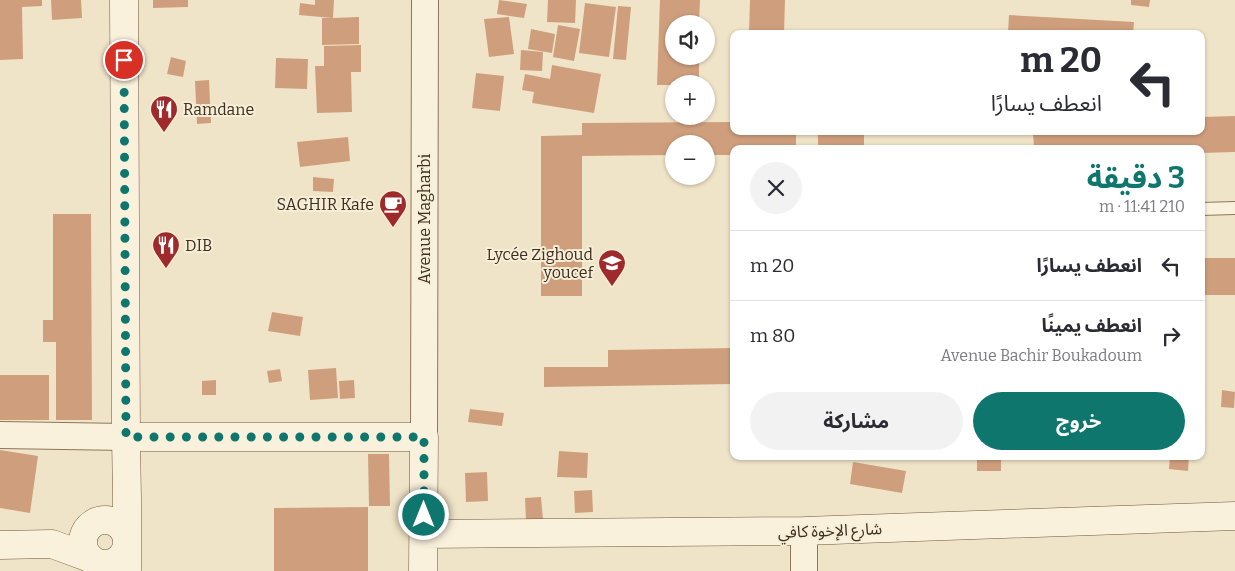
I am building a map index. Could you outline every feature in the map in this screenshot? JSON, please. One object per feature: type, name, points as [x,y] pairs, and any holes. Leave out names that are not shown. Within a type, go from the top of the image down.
[{"type":"main road","points":[[109,566],[127,542],[124,0]]},
{"type":"main road","points":[[126,437],[424,437],[423,571]]},
{"type":"main road","points":[[109,566],[83,546],[84,539],[86,532],[128,499]]},
{"type":"main road","name":"شارع الإخوة كافي","points":[[424,534],[804,531],[1235,516]]},
{"type":"main road","points":[[52,544],[97,524],[112,521],[123,529],[127,542]]},
{"type":"main road","points":[[0,545],[52,544],[109,566]]},
{"type":"street","name":"Avenue Magharbi","points":[[424,437],[425,0]]},
{"type":"street","points":[[0,435],[126,437]]},
{"type":"street","points":[[804,531],[804,571]]},
{"type":"lane","points":[[1205,209],[1235,208]]},
{"type":"building","points":[[0,0],[42,0],[42,6],[22,7],[23,59],[0,60]]},
{"type":"building","points":[[51,0],[81,0],[82,18],[52,20]]},
{"type":"building","points":[[153,0],[188,0],[188,7],[153,8]]},
{"type":"building","points":[[315,0],[334,0],[333,18],[359,17],[359,44],[322,45],[322,18],[332,18],[299,15],[300,3],[315,5]]},
{"type":"building","points":[[499,0],[527,4],[524,18],[497,14]]},
{"type":"building","points":[[548,0],[576,0],[575,23],[547,22]]},
{"type":"building","points":[[660,0],[700,0],[699,15],[665,15],[665,65],[699,65],[699,75],[665,75],[665,85],[657,85]]},
{"type":"building","points":[[750,0],[785,0],[784,30],[749,30]]},
{"type":"building","points":[[1131,0],[1150,0],[1149,7],[1131,5]]},
{"type":"building","points":[[585,3],[616,7],[609,57],[579,53]]},
{"type":"building","points":[[618,6],[631,7],[626,60],[613,59]]},
{"type":"building","points":[[1009,15],[1134,22],[1133,30],[1008,30]]},
{"type":"building","points":[[509,17],[514,54],[489,57],[484,19]]},
{"type":"building","points":[[558,25],[580,29],[574,61],[553,57]]},
{"type":"building","points":[[531,29],[555,34],[552,53],[528,49]]},
{"type":"building","points":[[361,45],[361,72],[351,72],[352,112],[317,113],[315,66],[324,66],[324,46]]},
{"type":"building","points":[[521,50],[543,52],[542,71],[520,70]]},
{"type":"building","points":[[171,57],[186,61],[183,77],[167,74]]},
{"type":"building","points":[[276,58],[308,59],[307,89],[275,88]]},
{"type":"building","points":[[552,65],[601,74],[594,113],[532,103],[534,92],[522,90],[525,74],[550,79]]},
{"type":"building","points":[[476,73],[504,76],[500,111],[472,108]]},
{"type":"building","points":[[209,80],[211,123],[197,124],[195,81]]},
{"type":"building","points":[[1235,116],[1235,152],[1205,153],[1205,145],[1034,145],[1033,135],[1205,135],[1205,117]]},
{"type":"building","points":[[665,122],[665,125],[715,125],[715,122],[730,122],[730,135],[796,135],[796,145],[730,145],[730,155],[715,155],[715,135],[665,135],[665,155],[582,156],[582,296],[541,296],[541,136],[582,135],[582,123]]},
{"type":"building","points":[[818,135],[864,135],[864,145],[818,145]]},
{"type":"building","points":[[348,137],[350,161],[300,167],[297,142]]},
{"type":"building","points":[[313,177],[334,179],[333,192],[313,191]]},
{"type":"building","points":[[53,214],[91,214],[92,420],[56,420],[56,342],[43,342],[43,320],[53,320]]},
{"type":"building","points":[[1205,258],[1235,258],[1235,295],[1205,295]]},
{"type":"building","points":[[272,312],[303,317],[300,336],[268,331]]},
{"type":"building","points":[[730,348],[730,384],[544,387],[544,367],[608,367],[608,350]]},
{"type":"building","points":[[336,368],[338,398],[310,400],[308,370]]},
{"type":"building","points":[[280,369],[282,381],[269,383],[267,371]]},
{"type":"building","points":[[0,375],[49,375],[49,420],[0,420]]},
{"type":"building","points":[[216,380],[216,395],[202,395],[202,381]]},
{"type":"building","points":[[354,380],[355,398],[340,399],[339,381]]},
{"type":"building","points":[[1222,390],[1235,392],[1234,408],[1221,407]]},
{"type":"building","points":[[470,409],[504,413],[502,426],[468,422]]},
{"type":"building","points":[[0,450],[38,456],[30,513],[0,508]]},
{"type":"building","points":[[559,451],[588,453],[587,478],[557,477]]},
{"type":"building","points":[[368,454],[389,454],[390,506],[369,506]]},
{"type":"building","points":[[977,460],[1001,460],[1001,471],[977,471]]},
{"type":"building","points":[[1170,460],[1189,460],[1188,471],[1169,469]]},
{"type":"building","points":[[853,462],[906,471],[902,493],[850,484]]},
{"type":"building","points":[[487,472],[488,501],[466,502],[465,473]]},
{"type":"building","points":[[592,490],[593,512],[575,513],[574,491]]},
{"type":"building","points":[[541,497],[543,520],[526,521],[525,498]]},
{"type":"building","points":[[368,507],[368,571],[274,571],[274,508]]},
{"type":"place","name":"Ramdane","points":[[164,133]]},
{"type":"place","name":"SAGHIR Kafe","points":[[393,228]]},
{"type":"place","name":"DIB","points":[[166,269]]},
{"type":"place","name":"Lycée Zighoud youcef","points":[[612,287]]},
{"type":"route","points":[[124,60],[126,437],[424,437],[424,515]]}]
